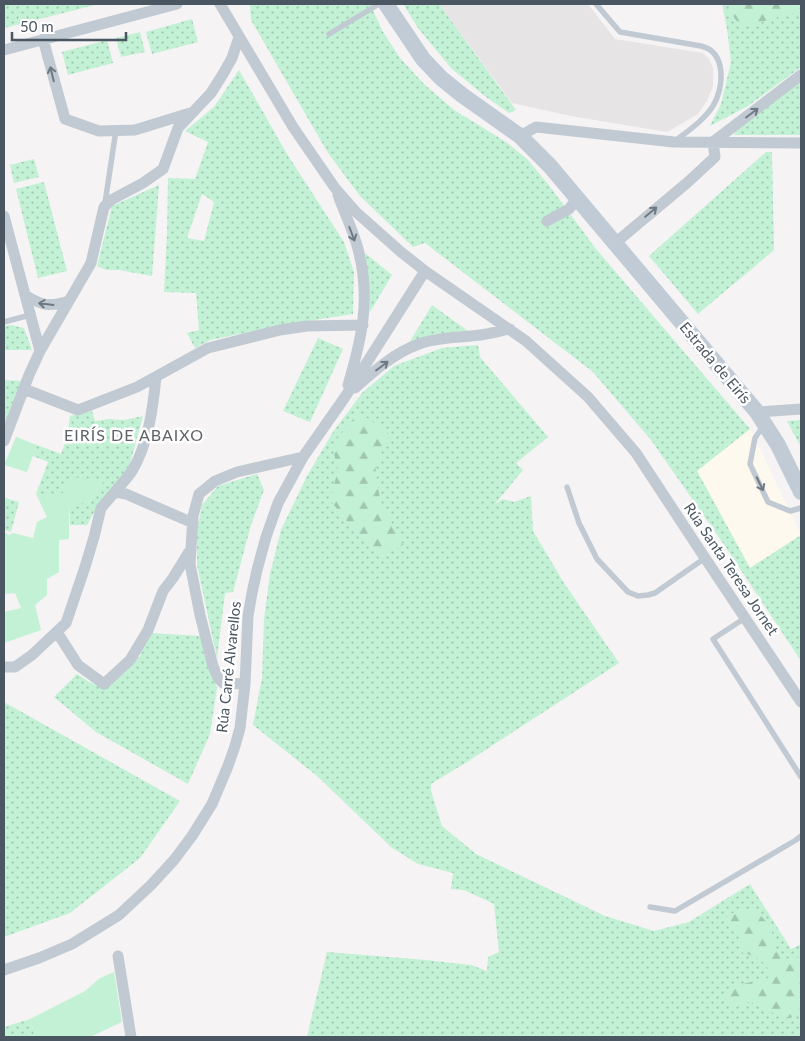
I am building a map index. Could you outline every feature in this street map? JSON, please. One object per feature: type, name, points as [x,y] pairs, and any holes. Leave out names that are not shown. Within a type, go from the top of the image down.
[{"type":"street","points":[[4,50],[177,4]]},
{"type":"street","points":[[220,4],[293,127],[335,188]]},
{"type":"street","name":"Estrada de Eirís","points":[[386,4],[423,59],[441,78],[520,136],[550,166],[761,418],[778,445],[801,492]]},
{"type":"street","points":[[4,441],[40,351],[91,263],[104,207],[111,200],[143,184],[163,169],[178,128],[211,93],[232,58],[239,37]]},
{"type":"street","points":[[43,39],[65,119],[99,131],[135,130],[192,112]]},
{"type":"street","points":[[713,142],[801,75]]},
{"type":"street","points":[[520,136],[536,127],[674,142],[801,143]]},
{"type":"street","points":[[614,244],[715,157],[713,142]]},
{"type":"street","name":"Rúa Santa Teresa Jornet","points":[[335,188],[356,212],[379,233],[425,271],[526,341],[588,397],[636,453],[801,702]]},
{"type":"street","name":"Rúa Carré Alvarellos","points":[[335,188],[357,247],[364,284],[363,325],[345,397]]},
{"type":"street","points":[[547,221],[569,209],[577,199]]},
{"type":"street","points":[[4,216],[40,351]]},
{"type":"street","name":"Rúa Carré Alvarellos","points":[[4,970],[72,944],[119,915],[174,860],[212,804],[228,766],[237,737],[245,684],[248,616],[266,536],[278,503],[303,458],[345,397],[425,271]]},
{"type":"street","points":[[25,296],[44,305],[56,305],[69,301]]},
{"type":"street","points":[[24,388],[78,410],[137,388],[208,348],[218,345],[280,330],[307,326],[363,325]]},
{"type":"street","points":[[345,397],[381,366],[418,344],[443,338],[482,335],[510,330]]},
{"type":"street","points":[[4,667],[15,667],[32,655],[66,623],[85,567],[101,508],[132,471],[141,453],[150,423],[156,377]]},
{"type":"street","points":[[761,418],[801,409]]},
{"type":"street","points":[[245,684],[223,683],[218,678],[213,666],[190,564],[193,516],[199,494],[215,481],[237,472],[303,458]]},
{"type":"street","points":[[115,492],[126,494],[193,523]]},
{"type":"street","points":[[57,632],[78,665],[104,684],[130,660],[148,630],[163,591],[174,578],[191,550]]},
{"type":"street","points":[[118,956],[131,1037]]},
{"type":"lane","points":[[329,34],[379,4]]},
{"type":"lane","points":[[596,4],[620,32],[701,46],[711,49],[716,54],[721,76],[713,105],[706,115],[674,142]]},
{"type":"lane","points":[[104,207],[116,130]]},
{"type":"lane","points":[[4,322],[30,314]]},
{"type":"lane","points":[[761,418],[750,464],[768,502],[790,511],[801,508]]},
{"type":"lane","points":[[567,487],[579,523],[596,559],[628,592],[638,596],[655,592],[705,558]]},
{"type":"lane","points":[[746,618],[713,639],[801,777]]},
{"type":"lane","points":[[650,907],[675,911],[801,836]]},
{"type":"shaded area","points":[[439,4],[588,4],[615,39],[703,53],[709,59],[713,68],[713,86],[707,101],[698,114],[667,132],[571,116],[512,103]]},
{"type":"shaded area","points":[[750,429],[801,535],[750,568],[697,471]]},
{"type":"green space","points":[[4,4],[99,4],[4,28]]},
{"type":"green space","points":[[250,4],[370,4],[383,32],[400,58],[425,85],[454,110],[506,142],[527,159],[548,184],[596,249],[750,429],[697,471],[750,568],[801,535],[801,661],[725,546],[651,440],[593,372],[425,243],[413,247],[360,196],[328,153],[251,20]]},
{"type":"green space","points":[[403,4],[439,4],[516,110],[509,113],[451,68],[418,28]]},
{"type":"green space","points":[[722,4],[801,4],[801,67],[748,106],[710,126],[721,104],[731,62]]},
{"type":"green space","points":[[730,4],[801,4],[801,11],[741,27],[731,13]]},
{"type":"green space","points":[[192,19],[198,42],[152,54],[146,32]]},
{"type":"green space","points":[[140,32],[145,52],[121,57],[116,38]]},
{"type":"green space","points":[[107,40],[113,63],[68,75],[62,52]]},
{"type":"green space","points":[[239,70],[287,154],[344,242],[354,272],[353,314],[289,324],[210,340],[195,348],[187,333],[199,330],[196,293],[164,292],[168,178],[195,179],[208,142],[185,131],[214,107]],"holes":[[[202,194],[214,202],[204,241],[187,238]]]},
{"type":"green space","points":[[801,81],[801,135],[734,135],[735,131]]},
{"type":"green space","points":[[766,152],[772,152],[774,250],[698,314],[649,256]]},
{"type":"green space","points":[[34,159],[39,177],[14,183],[10,165]]},
{"type":"green space","points":[[44,182],[67,271],[38,278],[16,189]]},
{"type":"green space","points":[[159,185],[152,276],[119,270],[106,270],[97,266],[112,206]]},
{"type":"green space","points":[[365,253],[392,275],[370,312]]},
{"type":"green space","points":[[432,305],[468,331],[435,334],[409,343]]},
{"type":"green space","points":[[12,325],[24,328],[32,350],[4,350],[4,326]]},
{"type":"green space","points":[[318,338],[343,349],[310,422],[283,411]]},
{"type":"green space","points":[[478,345],[480,357],[548,437],[516,463],[523,470],[495,504],[503,499],[514,502],[531,496],[533,531],[564,583],[619,663],[431,784],[431,791],[442,826],[476,854],[605,916],[654,931],[689,922],[750,884],[791,949],[801,944],[801,1037],[307,1037],[327,952],[471,965],[487,971],[488,957],[499,952],[494,904],[464,890],[451,889],[453,873],[418,864],[391,847],[317,776],[253,725],[262,678],[264,619],[270,574],[281,530],[307,476],[333,432],[362,393],[394,366],[442,348]]},
{"type":"green space","points":[[4,380],[22,381],[4,429]]},
{"type":"green space","points":[[92,411],[95,421],[109,419],[124,420],[143,416],[129,467],[98,505],[87,525],[70,525],[69,503],[88,503],[104,480],[62,494],[36,494],[48,462],[33,456],[37,445],[61,454],[67,438],[70,416]]},
{"type":"green space","points":[[359,412],[390,435],[375,465],[380,499],[403,545],[383,557],[361,539],[330,500],[338,470],[332,445]]},
{"type":"green space","points":[[801,420],[801,447],[787,421]]},
{"type":"green space","points":[[16,437],[37,445],[27,472],[4,465]]},
{"type":"green space","points":[[257,474],[264,490],[251,525],[233,592],[225,593],[217,658],[197,565],[197,530],[202,505],[218,486]]},
{"type":"green space","points":[[70,477],[104,480],[88,503],[69,504],[69,539],[59,540],[59,572],[47,579],[47,595],[35,605],[41,630],[4,643],[4,612],[21,608],[15,593],[4,594],[4,532],[9,535],[13,533],[33,538],[37,522],[47,517],[36,494],[62,494]]},
{"type":"green space","points":[[5,498],[19,502],[11,532],[4,530]]},
{"type":"green space","points":[[149,633],[201,636],[217,688],[210,734],[188,784],[96,732],[54,697],[77,674],[105,689],[140,656]]},
{"type":"green space","points":[[4,702],[180,801],[140,858],[70,913],[4,937]]},
{"type":"green space","points":[[753,909],[772,930],[775,948],[789,960],[801,956],[801,1014],[790,1018],[777,1016],[766,1008],[750,1002],[736,1007],[726,1005],[724,993],[741,984],[767,979],[771,974],[758,959],[740,952],[741,932],[725,922],[725,918],[733,913]]},
{"type":"green space","points":[[114,972],[122,1022],[90,1037],[35,1037],[30,1019],[85,991],[100,978]]},
{"type":"green space","points":[[30,1019],[35,1037],[4,1037],[4,1027]]},
{"type":"district","name":"EIRÍS DE ABAIXO","points":[[134,435]]}]
